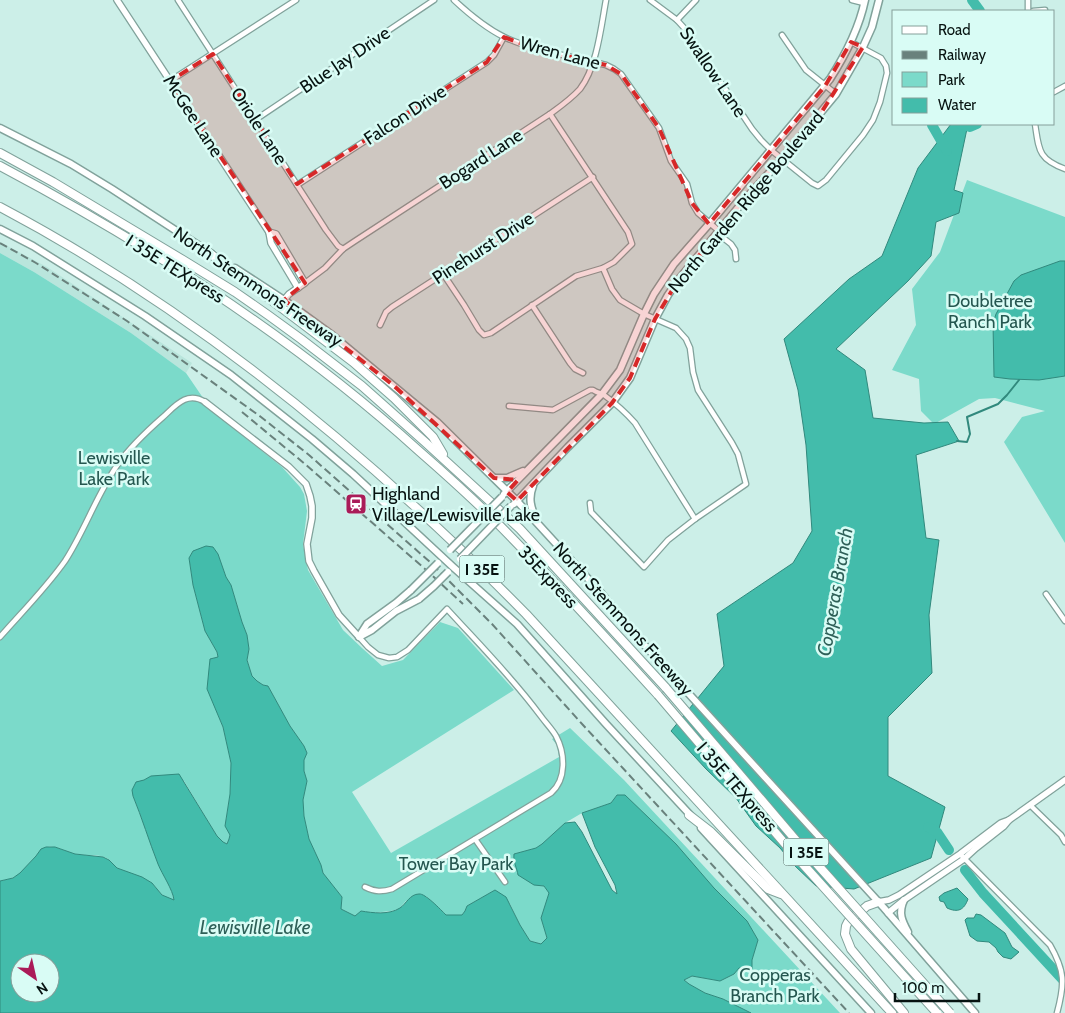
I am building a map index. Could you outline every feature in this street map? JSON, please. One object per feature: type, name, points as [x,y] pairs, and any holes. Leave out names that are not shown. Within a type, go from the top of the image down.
[{"type":"highway","name":"North Stemmons Freeway","points":[[0,153],[53,182],[183,260],[268,314],[362,386],[448,462],[520,529],[666,688],[800,845],[950,1013]]},
{"type":"highway","name":"I 35E TEXpress","points":[[0,166],[49,192],[188,276],[259,323],[342,386]]},
{"type":"highway","name":"I 35E","points":[[0,207],[87,256],[191,325],[257,374],[378,473],[483,570],[526,614],[892,1013]]},
{"type":"highway","points":[[208,252],[360,368],[394,398],[433,437],[448,462]]},
{"type":"highway","name":"35Express","points":[[342,386],[419,450],[509,535],[658,695]]},
{"type":"highway","name":"I 35E TEXpress","points":[[658,695],[792,852],[937,1013]]},
{"type":"highway","points":[[690,815],[711,832],[768,889],[782,894]]},
{"type":"highway","points":[[878,902],[867,906],[848,922],[845,934],[851,949],[904,1013]]},
{"type":"main road","name":"North Garden Ridge Boulevard","points":[[358,637],[372,630],[396,611],[419,598],[434,586],[612,403],[630,378],[655,319],[679,280],[747,197],[836,94],[863,48],[872,27],[879,0]]},
{"type":"main road","name":"North Garden Ridge Boulevard","points":[[358,637],[367,624],[411,590],[602,394],[620,370],[654,294],[674,264],[825,86],[838,67],[851,42],[865,1]]},
{"type":"main road","name":"North Stemmons Freeway","points":[[0,128],[71,164],[284,300],[332,335],[437,422],[517,501],[602,594],[628,627],[888,913],[975,1013]]},
{"type":"main road","points":[[0,229],[33,246],[145,316],[231,375],[332,456],[450,570],[517,624],[871,1013]]},
{"type":"main road","points":[[494,478],[507,478],[529,469]]},
{"type":"main road","points":[[536,481],[530,496],[530,503],[537,523]]},
{"type":"main road","points":[[904,900],[900,913],[911,940]]},
{"type":"street","name":"McGee Lane","points":[[117,0],[269,232],[270,243],[298,288]]},
{"type":"street","name":"Oriole Lane","points":[[178,0],[330,236],[344,250]]},
{"type":"street","points":[[170,81],[296,0]]},
{"type":"street","name":"Blue Jay Drive","points":[[255,120],[434,0]]},
{"type":"street","name":"Wren Lane","points":[[454,0],[481,23],[504,37],[536,49],[614,68],[621,74],[659,128],[671,161],[687,184],[692,203],[698,213],[731,244],[735,250],[736,259]]},
{"type":"street","name":"Bogard Lane","points":[[305,283],[326,268],[355,241],[571,99],[581,87],[593,62],[606,0]]},
{"type":"street","name":"Swallow Lane","points":[[650,0],[677,20],[686,30],[752,129],[771,150],[818,186],[826,180],[863,135],[876,113],[887,73],[886,66],[881,58],[863,48]]},
{"type":"street","points":[[677,20],[696,0]]},
{"type":"street","points":[[852,0],[865,1]]},
{"type":"street","points":[[782,35],[806,70],[836,94]]},
{"type":"street","name":"Falcon Drive","points":[[297,185],[487,62],[494,55],[504,37]]},
{"type":"street","points":[[851,42],[863,48]]},
{"type":"street","points":[[444,274],[484,335],[491,333],[576,276],[603,268],[614,262],[632,244],[628,232],[550,114]]},
{"type":"street","points":[[1035,125],[1041,153],[1053,165],[1065,169]]},
{"type":"street","name":"Pinehurst Drive","points":[[380,325],[386,312],[392,307],[593,177]]},
{"type":"street","name":"McGee Lane","points":[[269,232],[276,234],[305,283]]},
{"type":"street","points":[[590,503],[591,512],[644,567],[668,540],[746,484],[738,454],[698,390],[693,372],[690,348],[686,339],[676,328],[644,314],[620,300],[615,295],[603,268]]},
{"type":"street","points":[[284,300],[305,283]]},
{"type":"street","points":[[532,305],[570,364],[583,373]]},
{"type":"street","points":[[509,406],[553,410],[590,390],[602,394],[635,423],[695,519]]},
{"type":"street","points":[[0,637],[43,589],[64,562],[110,476],[136,442],[184,399],[193,397],[201,399],[289,467],[306,484],[312,506],[312,518],[307,544],[309,561],[339,615],[368,647],[378,655],[396,657],[408,650],[447,609],[531,704],[556,736],[563,756],[562,772],[556,788],[551,793],[392,889],[381,892],[365,887]]},
{"type":"street","points":[[1046,594],[1065,621]]},
{"type":"street","points":[[888,913],[964,859],[1009,820],[1065,780]]},
{"type":"street","points":[[1030,805],[1061,835],[1065,842]]},
{"type":"street","points":[[878,902],[889,900],[898,895],[960,854],[1002,822],[1009,820]]},
{"type":"street","points":[[476,839],[505,882]]},
{"type":"street","points":[[960,854],[1056,953],[1065,976],[1057,1013]]},
{"type":"highlighted area","points":[[504,37],[536,49],[606,65],[621,74],[659,128],[692,203],[709,224],[825,86],[851,42],[863,47],[821,113],[679,279],[655,319],[630,378],[612,403],[517,501],[507,492],[518,480],[494,478],[393,385],[284,300],[305,283],[170,81],[213,54],[297,184],[487,62]]},
{"type":"shaded area","points":[[0,242],[47,267],[192,363],[186,373],[131,333],[34,272],[0,253]]},
{"type":"green space","name":"Doubletree Ranch Park","points":[[967,180],[1065,217],[1065,543],[1004,442],[1022,417],[1045,411],[995,398],[979,399],[934,424],[921,411],[919,379],[892,370],[916,325],[912,289],[940,252]]},
{"type":"green space","name":"Lewisville Lake Park","points":[[0,253],[34,272],[131,333],[186,373],[212,411],[282,467],[304,494],[307,511],[303,544],[308,570],[343,630],[382,666],[403,660],[440,622],[458,628],[514,690],[352,792],[391,853],[559,757],[557,745],[552,739],[570,728],[624,780],[840,1013],[751,1013],[723,999],[705,993],[684,980],[692,976],[720,981],[734,974],[739,968],[752,960],[758,940],[747,921],[617,795],[611,803],[582,813],[565,823],[536,848],[514,854],[514,860],[519,872],[532,883],[544,886],[550,893],[541,918],[547,938],[541,944],[530,941],[510,904],[495,890],[467,906],[462,915],[446,915],[426,896],[406,901],[399,909],[391,911],[372,913],[361,911],[355,916],[341,909],[342,897],[323,873],[309,839],[303,800],[307,781],[304,771],[304,760],[307,753],[268,686],[263,685],[252,676],[247,659],[249,649],[247,635],[231,585],[226,577],[218,554],[193,551],[189,558],[193,585],[205,631],[218,657],[210,659],[209,669],[218,715],[223,727],[231,763],[230,794],[226,819],[230,835],[227,844],[217,836],[184,781],[151,776],[144,780],[133,796],[174,900],[162,895],[153,885],[139,876],[119,869],[106,858],[74,854],[51,847],[42,850],[19,875],[0,881]]},
{"type":"water","points":[[950,125],[968,125],[954,190],[963,193],[959,213],[936,222],[931,256],[908,281],[836,349],[865,370],[873,418],[924,423],[948,422],[959,441],[916,455],[926,538],[939,540],[929,615],[932,673],[888,717],[888,776],[945,807],[931,858],[854,889],[816,886],[756,826],[736,798],[671,731],[724,666],[717,614],[793,563],[812,531],[806,445],[798,390],[784,339],[849,279],[882,256],[918,168]]},
{"type":"water","points":[[1060,261],[1065,261],[1065,376],[1039,380],[994,377],[993,323],[1014,281],[1021,275]]},
{"type":"water","name":"Lewisville Lake","points":[[206,546],[213,547],[218,554],[226,577],[231,585],[247,635],[249,649],[247,660],[252,676],[263,685],[268,686],[290,726],[304,746],[307,753],[304,760],[304,771],[307,781],[303,800],[309,839],[323,873],[342,897],[341,909],[355,916],[361,911],[386,913],[400,908],[416,894],[422,894],[446,915],[462,915],[467,906],[495,890],[506,897],[530,941],[541,944],[547,938],[541,918],[549,893],[544,886],[534,885],[518,875],[514,854],[536,848],[565,823],[575,822],[612,890],[617,894],[615,885],[595,847],[582,813],[611,803],[617,795],[625,795],[676,844],[714,888],[747,921],[758,940],[752,960],[752,969],[739,968],[734,974],[720,981],[692,976],[684,980],[705,993],[723,999],[751,1013],[0,1013],[0,881],[13,878],[20,873],[41,849],[55,847],[75,854],[103,857],[117,868],[142,877],[152,883],[162,895],[174,900],[170,887],[158,864],[132,790],[136,782],[151,776],[179,774],[217,836],[227,844],[230,835],[225,826],[230,794],[231,763],[223,727],[207,689],[210,659],[218,657],[205,631],[193,585],[189,558],[193,551]]},
{"type":"water","points":[[957,888],[968,899],[965,906],[957,910],[947,908],[944,902],[940,901],[939,897]]},
{"type":"water","points":[[976,914],[981,915],[1005,933],[1012,947],[1019,952],[1011,959],[1003,957],[989,942],[977,941],[970,936],[965,920],[967,918],[974,918]]},
{"type":"waterway","name":"Copperas Branch","points":[[972,0],[979,10]]},
{"type":"waterway","name":"Copperas Branch","points":[[932,125],[947,151]]},
{"type":"waterway","name":"Copperas Branch","points":[[963,125],[970,127],[975,125]]},
{"type":"waterway","points":[[957,441],[967,442],[970,434],[967,417],[998,404],[1019,380]]},
{"type":"waterway","name":"Copperas Branch","points":[[928,827],[937,832],[949,850]]},
{"type":"waterway","name":"Copperas Branch","points":[[965,870],[983,893],[1065,982]]},
{"type":"railway","points":[[0,243],[36,263],[127,321],[261,417],[309,455],[431,563],[492,624],[849,1013]]},
{"type":"railway","points":[[242,412],[305,464],[463,604]]},
{"type":"place","name":"Highland Village/Lewisville Lake","points":[[356,504]]},
{"type":"park label","name":"Tower Bay Park","points":[[456,864]]},
{"type":"park label","name":"Copperas Branch Park","points":[[775,985]]}]
